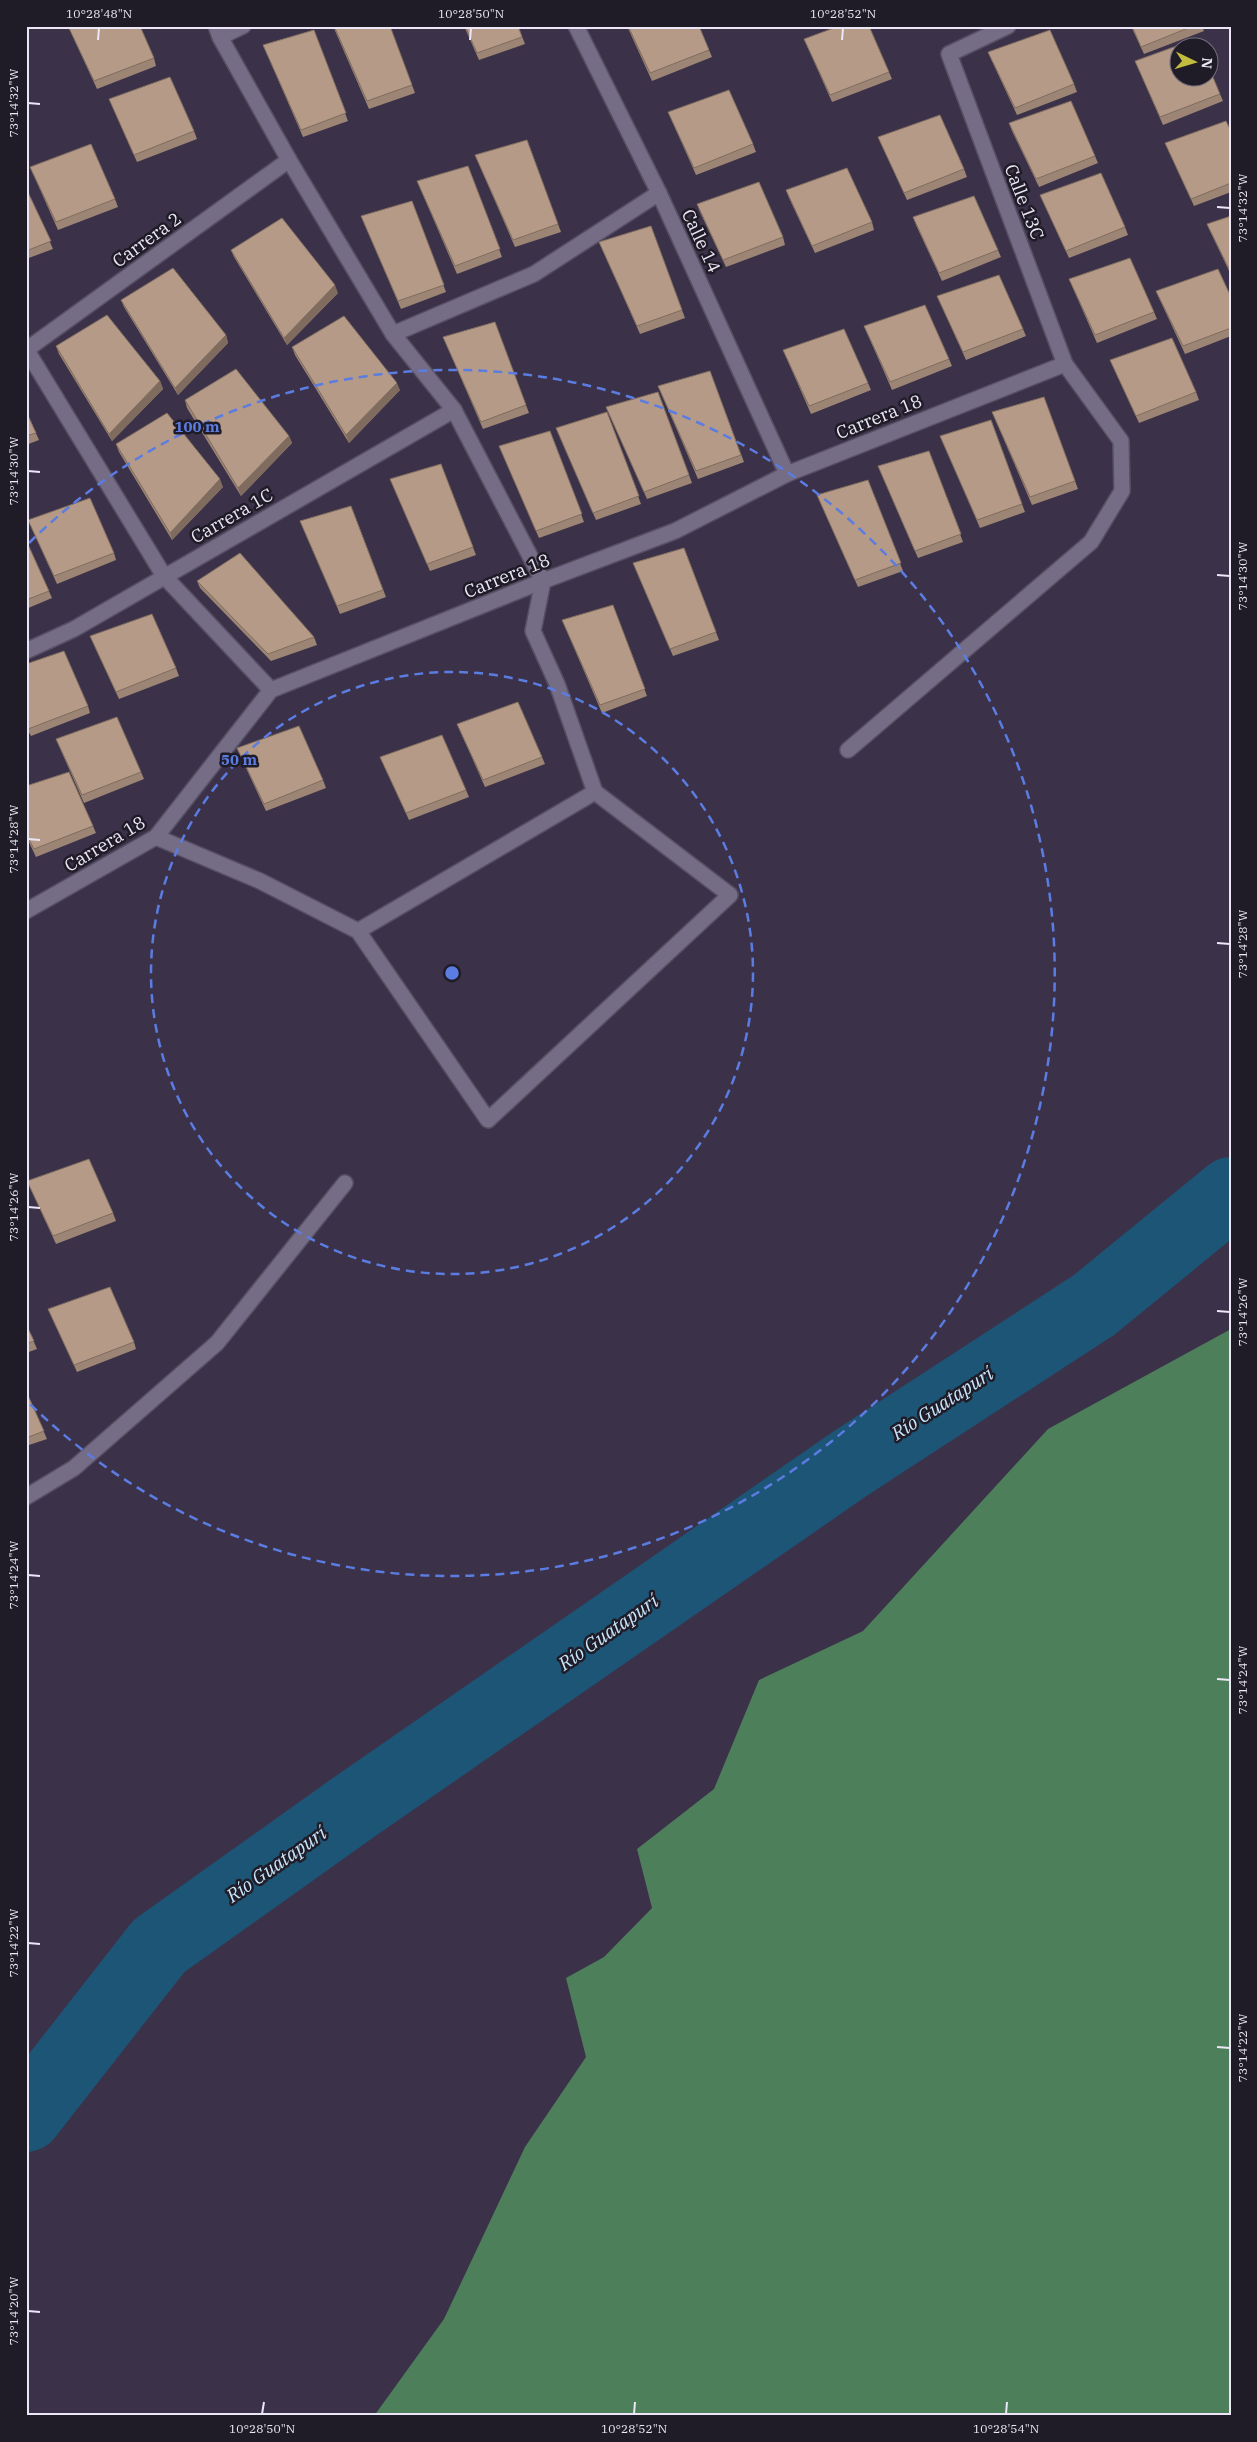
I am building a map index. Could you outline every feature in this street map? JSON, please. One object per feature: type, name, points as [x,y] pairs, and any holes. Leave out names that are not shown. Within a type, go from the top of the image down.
[{"type":"street","points":[[156,837],[260,881],[358,930],[488,1120],[730,895],[595,792],[557,684],[533,631],[543,581],[454,410],[393,334],[289,160],[218,32],[243,26]]},
{"type":"street","name":"Calle 14","points":[[576,26],[659,193],[787,474]]},
{"type":"street","name":"Calle 13C","points":[[848,750],[1091,542],[1122,491],[1122,441],[1065,364],[948,54],[1008,26]]},
{"type":"street","name":"Carrera 2","points":[[26,350],[289,160]]},
{"type":"street","points":[[393,334],[534,274],[659,193]]},
{"type":"street","points":[[26,350],[164,576],[271,690]]},
{"type":"street","name":"Carrera 18","points":[[26,911],[156,837],[271,690],[543,581],[675,531],[787,474],[1065,364]]},
{"type":"street","name":"Carrera 1C","points":[[26,651],[74,629],[454,410]]},
{"type":"street","points":[[358,930],[595,792]]},
{"type":"street","points":[[26,1497],[74,1468],[217,1344],[345,1183]]},
{"type":"green space","points":[[1231,1329],[1231,2416],[374,2416],[444,2319],[525,2147],[586,2057],[566,1978],[604,1957],[652,1908],[637,1849],[714,1789],[759,1680],[863,1631],[1048,1429]]},
{"type":"building","points":[[68,26],[140,26],[154,58],[94,81]]},
{"type":"building","points":[[334,26],[390,26],[412,85],[367,101]]},
{"type":"building","points":[[465,26],[518,26],[522,37],[477,53]]},
{"type":"building","points":[[628,26],[699,26],[709,50],[650,73]]},
{"type":"building","points":[[839,26],[869,26],[889,72],[830,95],[804,39]]},
{"type":"building","points":[[1132,26],[1193,26],[1141,47]]},
{"type":"building","points":[[314,30],[346,113],[301,130],[263,45]]},
{"type":"building","points":[[1050,30],[1074,84],[1015,108],[988,52]]},
{"type":"building","points":[[1170,48],[1170,88],[1218,88],[1220,94],[1160,117],[1135,61]]},
{"type":"building","points":[[170,77],[194,131],[134,155],[109,99]]},
{"type":"building","points":[[729,90],[753,144],[694,168],[668,112]]},
{"type":"building","points":[[1071,101],[1095,156],[1036,179],[1009,123]]},
{"type":"building","points":[[940,115],[964,169],[904,193],[878,137]]},
{"type":"building","points":[[1226,121],[1231,131],[1231,183],[1191,199],[1165,143]]},
{"type":"building","points":[[527,140],[558,224],[513,240],[475,155]]},
{"type":"building","points":[[91,144],[115,199],[56,222],[30,167]]},
{"type":"building","points":[[468,166],[500,249],[455,266],[417,181]]},
{"type":"building","points":[[847,168],[872,222],[812,246],[786,190]]},
{"type":"building","points":[[1101,173],[1125,227],[1066,251],[1040,195]]},
{"type":"building","points":[[759,182],[783,237],[723,260],[697,204]]},
{"type":"building","points":[[26,188],[51,241],[26,251]]},
{"type":"building","points":[[974,196],[998,250],[939,273],[913,217]]},
{"type":"building","points":[[412,201],[444,285],[398,301],[361,216]]},
{"type":"building","points":[[1231,216],[1231,273],[1207,224]]},
{"type":"building","points":[[282,218],[335,285],[284,338],[231,250]]},
{"type":"building","points":[[651,226],[682,310],[637,326],[599,242]]},
{"type":"building","points":[[1130,258],[1154,312],[1095,335],[1069,279]]},
{"type":"building","points":[[173,268],[226,335],[175,388],[121,300]]},
{"type":"building","points":[[1218,269],[1231,297],[1231,328],[1183,346],[1156,291]]},
{"type":"building","points":[[999,275],[1023,329],[963,352],[937,296]]},
{"type":"building","points":[[925,305],[949,359],[890,382],[864,326]]},
{"type":"building","points":[[107,315],[160,381],[109,434],[56,346]]},
{"type":"building","points":[[344,316],[397,383],[346,435],[292,347]]},
{"type":"building","points":[[495,322],[526,405],[481,422],[443,337]]},
{"type":"building","points":[[844,329],[868,383],[809,406],[783,350]]},
{"type":"building","points":[[1172,338],[1196,392],[1136,416],[1110,360]]},
{"type":"building","points":[[236,369],[289,436],[238,488],[185,400]]},
{"type":"building","points":[[710,371],[741,455],[696,471],[658,386]]},
{"type":"building","points":[[658,392],[689,475],[644,492],[606,407]]},
{"type":"building","points":[[1044,397],[1075,481],[1030,497],[992,412]]},
{"type":"building","points":[[26,411],[36,433],[26,436]]},
{"type":"building","points":[[607,412],[639,496],[593,513],[556,428]]},
{"type":"building","points":[[167,413],[220,479],[170,533],[116,444]]},
{"type":"building","points":[[991,420],[1022,504],[977,520],[940,436]]},
{"type":"building","points":[[550,431],[582,514],[536,531],[499,446]]},
{"type":"building","points":[[929,451],[961,534],[915,551],[878,466]]},
{"type":"building","points":[[441,464],[473,547],[427,564],[390,479]]},
{"type":"building","points":[[868,480],[901,563],[855,580],[817,495]]},
{"type":"building","points":[[90,498],[114,553],[54,576],[28,520]]},
{"type":"building","points":[[351,506],[383,590],[337,606],[300,521]]},
{"type":"building","points":[[26,540],[49,591],[26,600]]},
{"type":"building","points":[[684,548],[716,632],[670,649],[633,563]]},
{"type":"building","points":[[240,553],[314,637],[268,654],[197,581]]},
{"type":"building","points":[[613,605],[645,689],[600,705],[562,620]]},
{"type":"building","points":[[152,614],[176,668],[116,692],[90,636]]},
{"type":"building","points":[[64,651],[88,706],[28,729],[26,725],[26,664]]},
{"type":"building","points":[[518,702],[542,757],[483,780],[457,724]]},
{"type":"building","points":[[117,717],[141,772],[82,795],[56,739]]},
{"type":"building","points":[[299,726],[323,780],[264,804],[237,748]]},
{"type":"building","points":[[442,735],[466,790],[406,813],[380,757]]},
{"type":"building","points":[[69,772],[93,826],[34,849],[26,834],[26,786]]},
{"type":"building","points":[[89,1159],[113,1213],[53,1236],[27,1181]]},
{"type":"building","points":[[110,1287],[134,1342],[74,1365],[48,1309]]},
{"type":"building","points":[[26,1324],[34,1341],[26,1344]]},
{"type":"building","points":[[26,1391],[44,1431],[26,1438]]},
{"type":"waterway","name":"Río Guatapurí","points":[[26,2116],[159,1946],[357,1805],[851,1463],[1094,1305],[1231,1193]]}]
